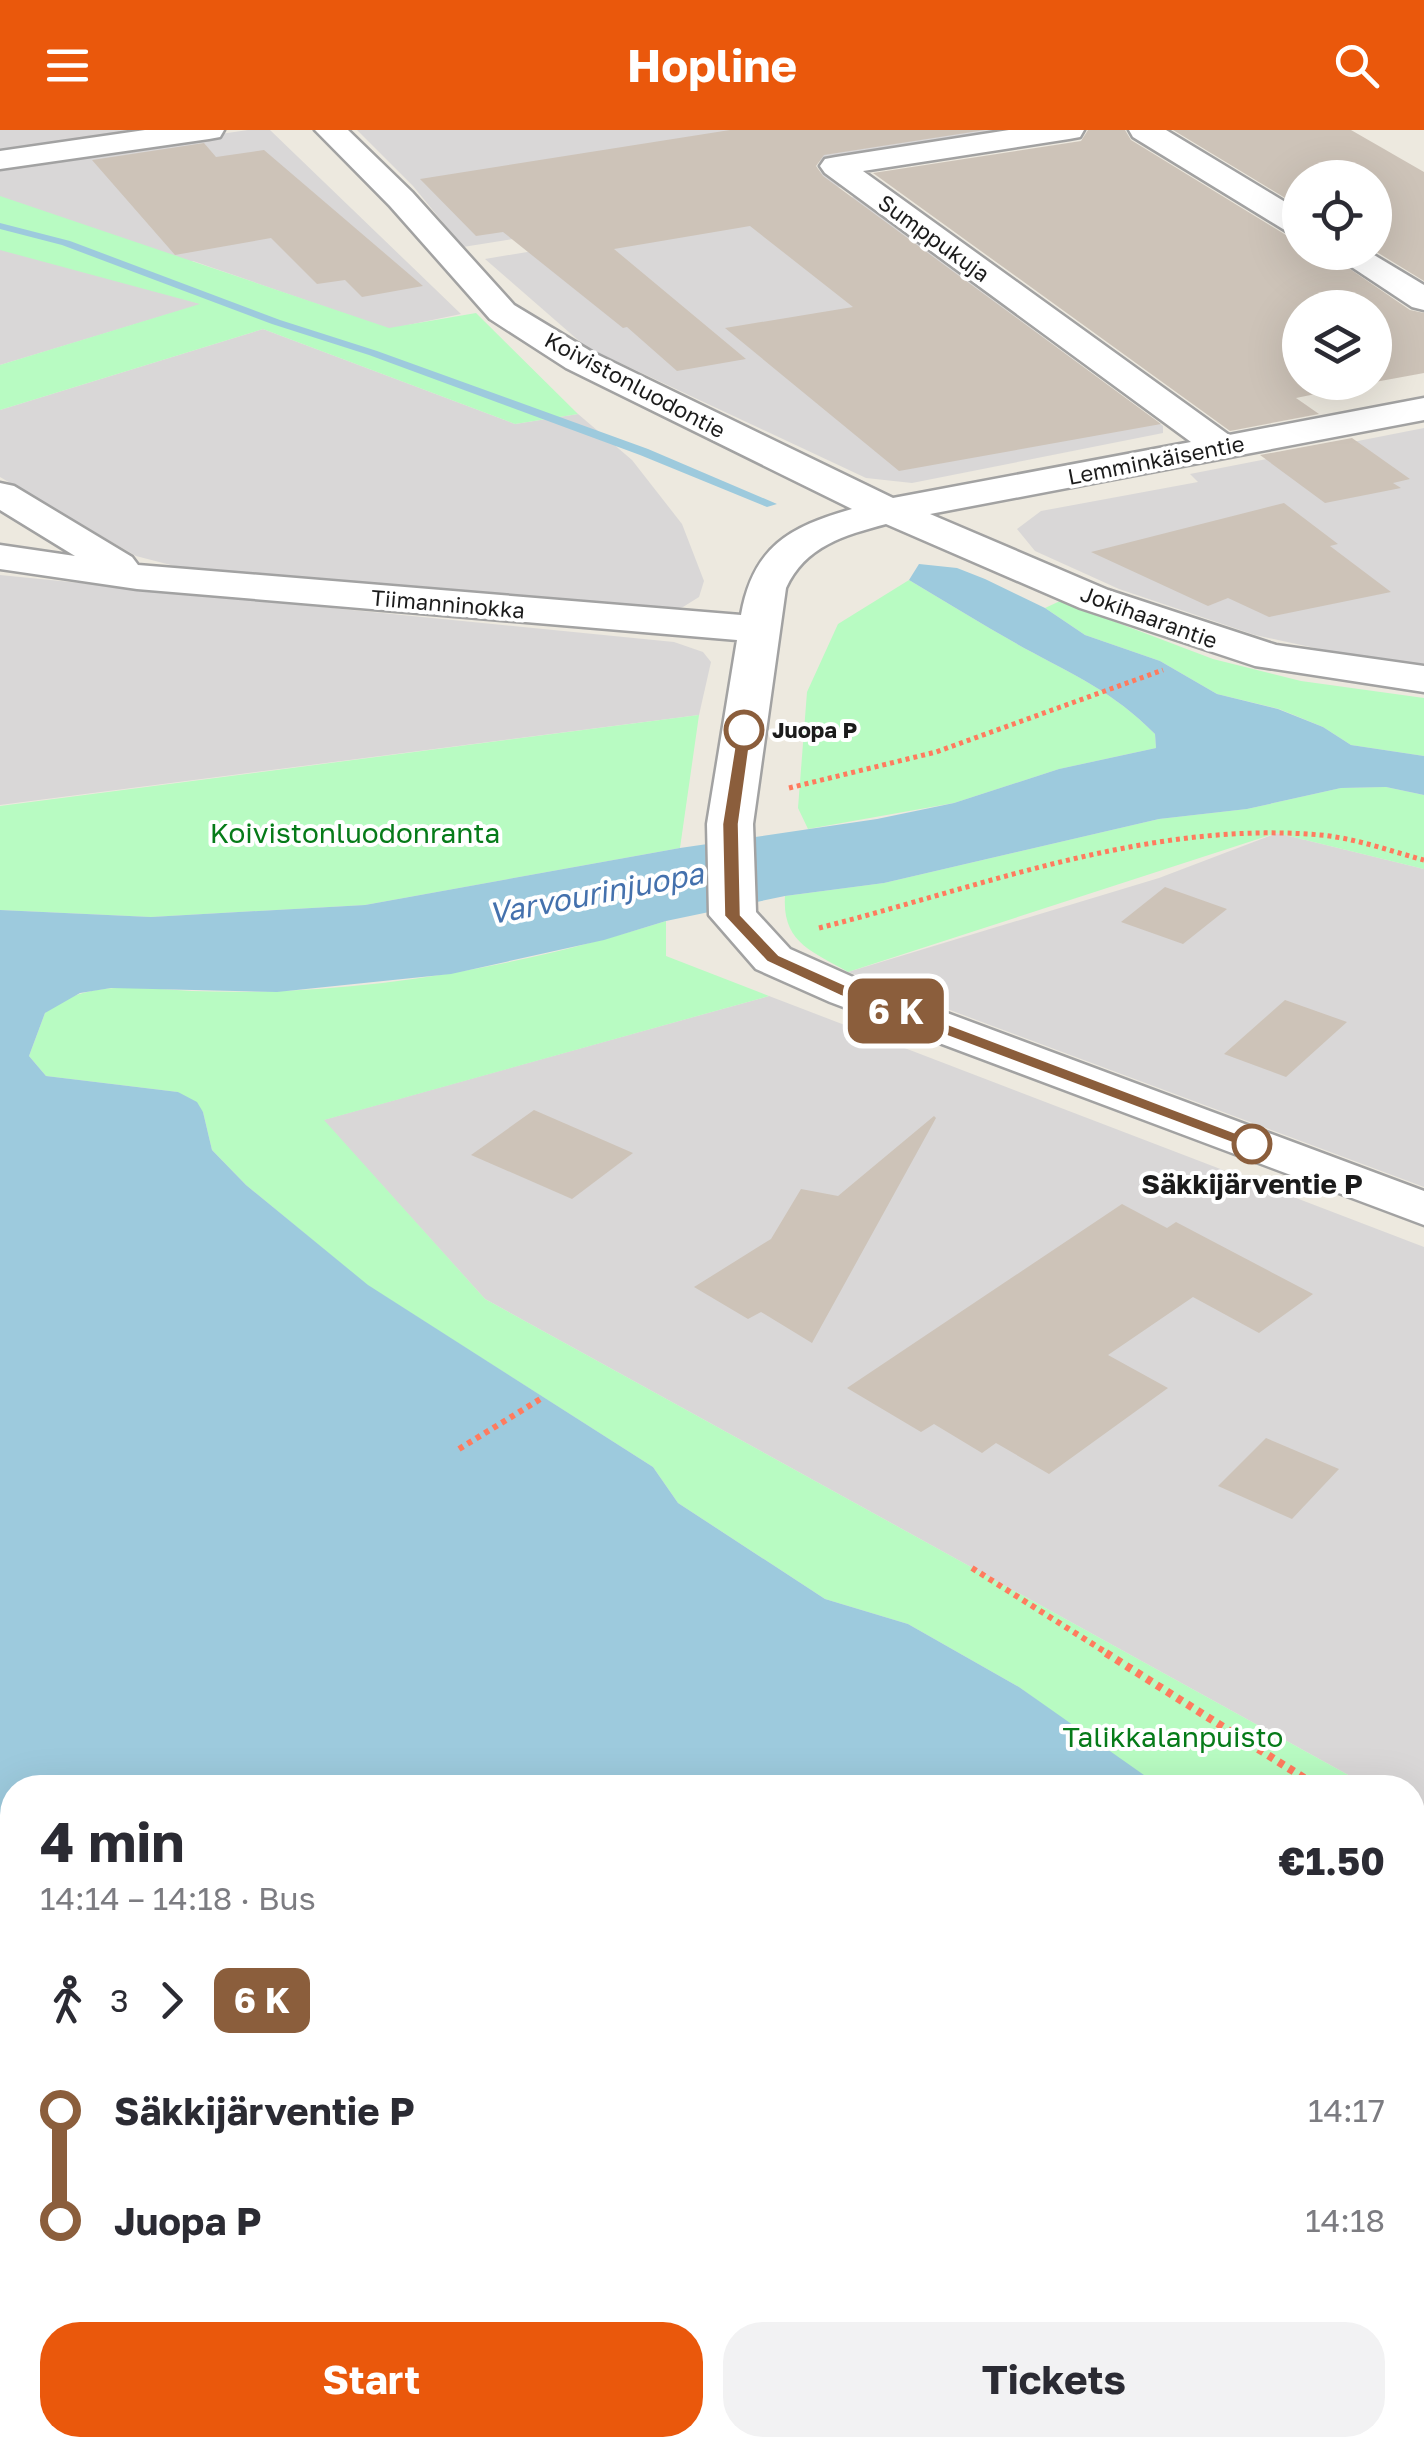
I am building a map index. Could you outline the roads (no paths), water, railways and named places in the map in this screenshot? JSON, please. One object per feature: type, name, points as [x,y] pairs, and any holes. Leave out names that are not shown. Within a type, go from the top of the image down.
[{"type":"street","points":[[0,160],[208,130]]},
{"type":"street","name":"Koivistonluodontie","points":[[330,130],[400,198],[502,312],[579,360],[888,511]]},
{"type":"street","name":"Sumppukuja","points":[[1068,130],[836,166],[1223,448]]},
{"type":"street","points":[[1144,130],[1282,214]]},
{"type":"street","points":[[1375,270],[1424,300]]},
{"type":"street","name":"Lemminkäisentie","points":[[1424,410],[888,511],[838,525],[800,542],[776,566],[766,588],[733,808],[744,929],[773,959],[846,992],[1424,1209]]},
{"type":"street","name":"Tiimanninokka","points":[[0,494],[138,577]]},
{"type":"street","name":"Jokihaarantie","points":[[888,511],[1094,599],[1189,634],[1270,657],[1424,678]]},
{"type":"street","name":"Tiimanninokka","points":[[0,557],[138,577],[709,627],[760,628]]},
{"type":"water","name":"Varvourinjuopa","points":[[919,564],[957,568],[1045,608],[1085,635],[1160,661],[1217,694],[1278,709],[1323,727],[1351,745],[1424,756],[1424,795],[1386,787],[1341,788],[1247,809],[1159,819],[884,883],[785,896],[666,921],[604,940],[451,974],[277,992],[111,988],[80,993],[45,1013],[29,1056],[46,1076],[178,1092],[197,1102],[212,1150],[246,1185],[368,1285],[653,1467],[678,1503],[825,1599],[908,1624],[1019,1687],[1144,1775],[0,1775],[0,910],[151,917],[365,905],[680,848],[877,819],[954,803],[1059,769],[1156,748],[1155,734],[1108,695],[909,580]]},
{"type":"waterway","points":[[0,226],[66,243],[276,322],[373,353],[644,452],[771,504]]},
{"type":"place","name":"Juopa P","points":[[744,730]]},
{"type":"place","name":"Säkkijärventie P","points":[[1252,1144]]},
{"type":"park label","name":"Koivistonluodonranta","points":[[355,833]]},
{"type":"park label","name":"Talikkalanpuisto","points":[[1173,1737]]}]
